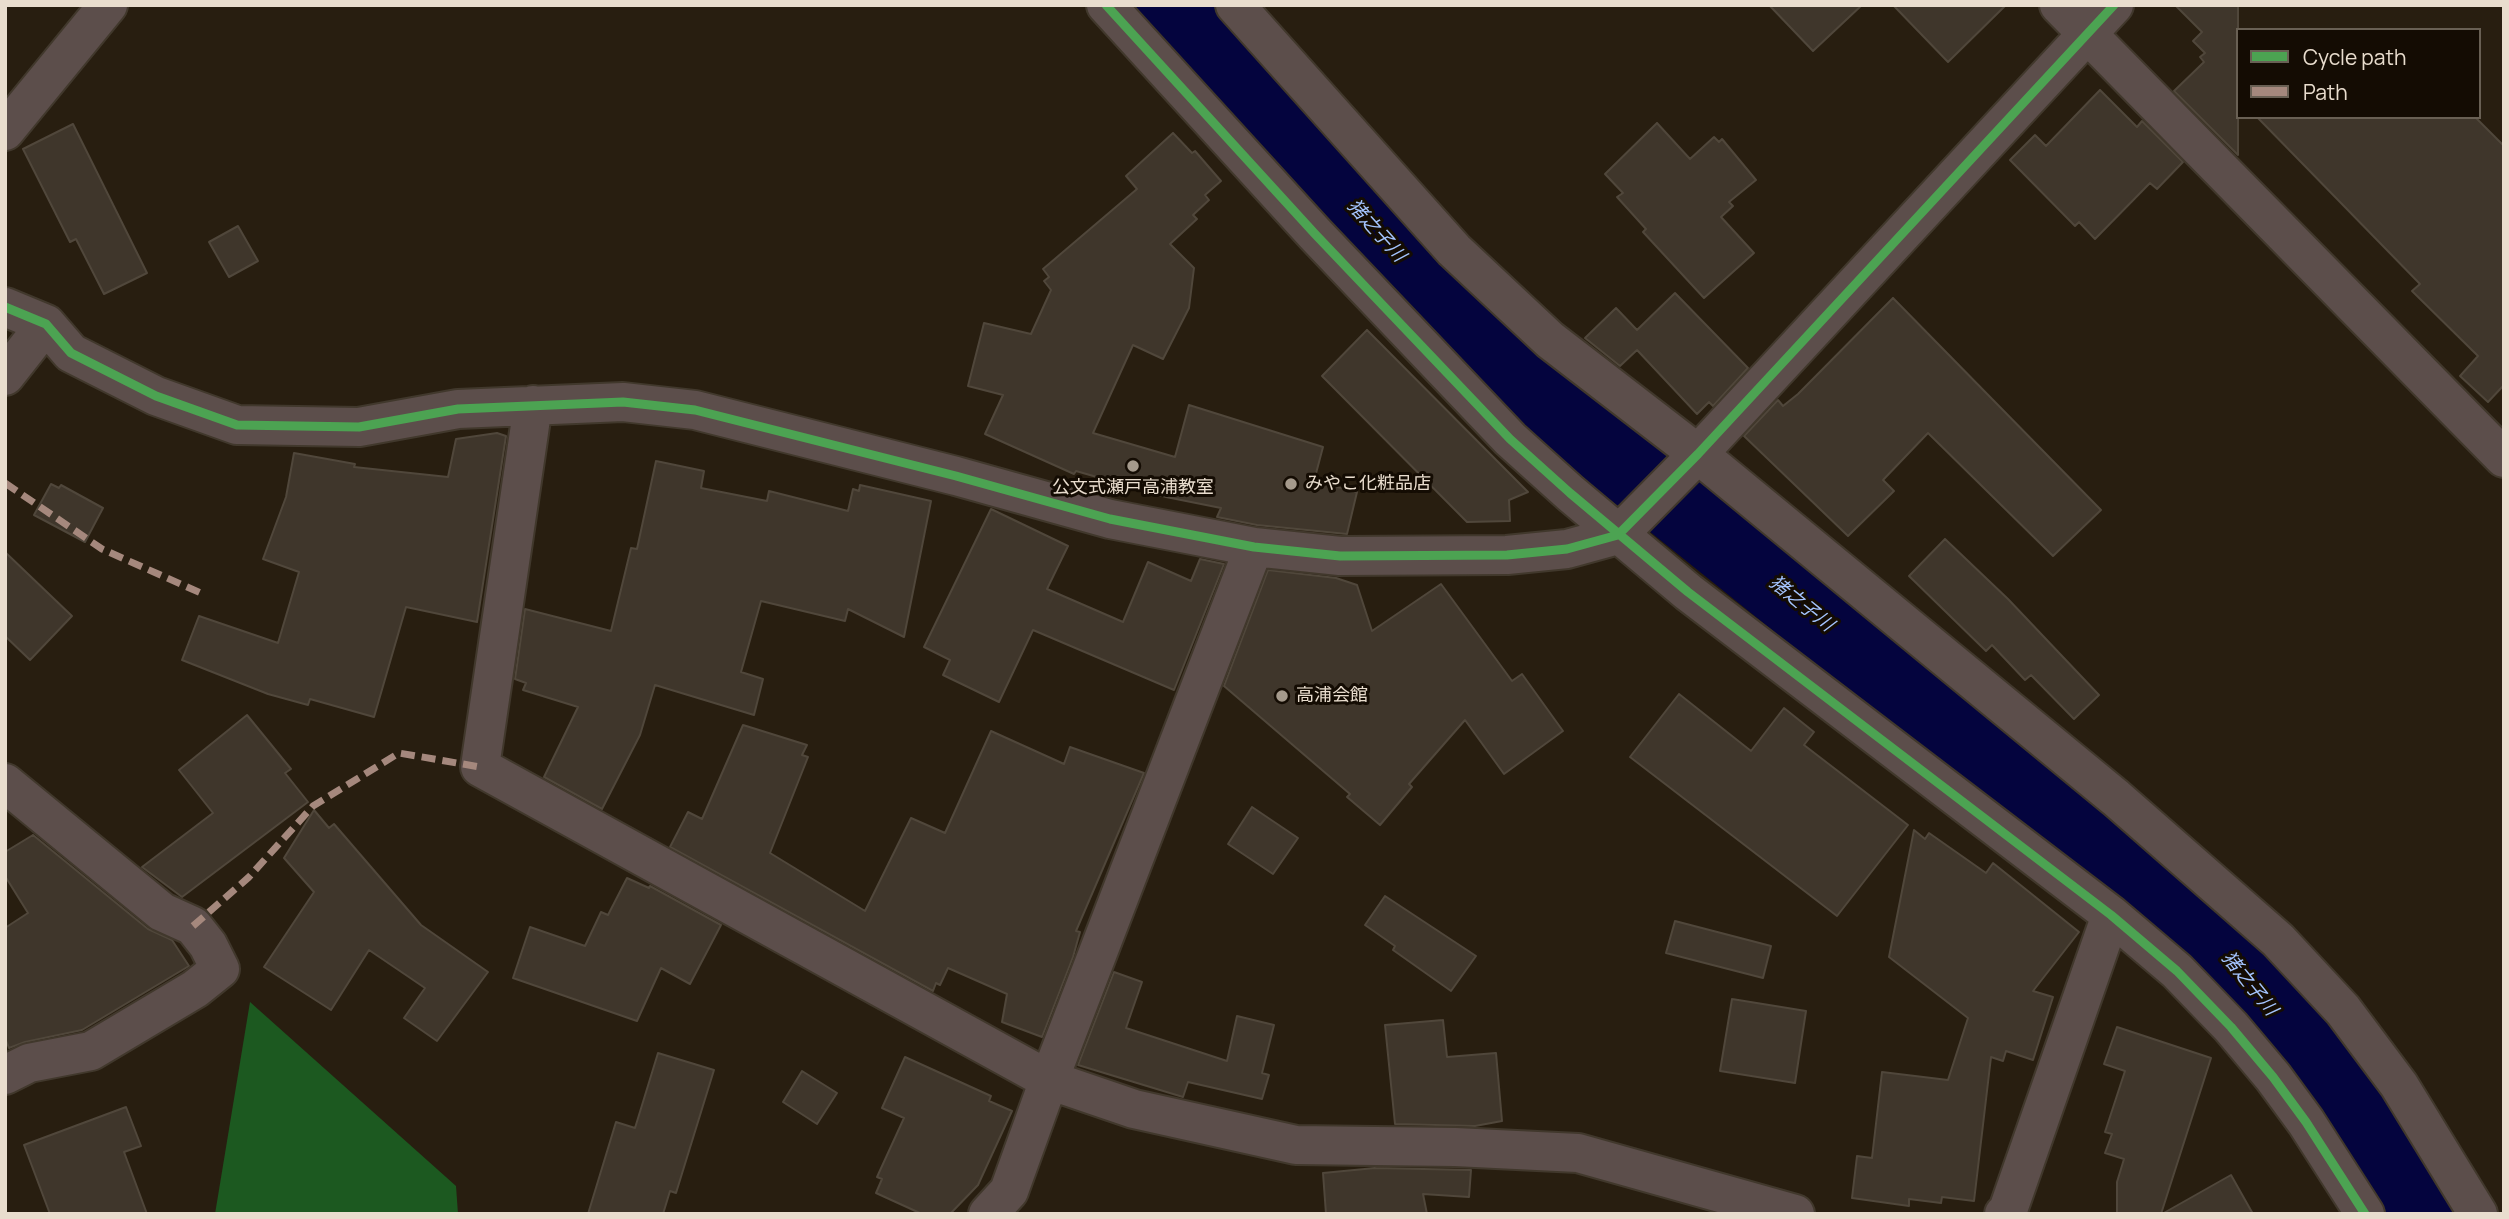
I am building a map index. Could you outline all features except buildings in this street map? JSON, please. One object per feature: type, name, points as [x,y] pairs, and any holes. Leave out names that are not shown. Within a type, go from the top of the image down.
[{"type":"street","points":[[5,131],[108,5]]},
{"type":"street","points":[[1106,5],[1315,234],[1510,439],[1627,526],[2177,971],[2231,1027],[2306,1122],[2365,1214]]},
{"type":"street","points":[[1235,5],[1454,250],[1550,340],[1693,459],[2116,798],[2278,940],[2343,1010],[2399,1085],[2478,1214]]},
{"type":"street","points":[[2059,5],[2504,458]]},
{"type":"street","points":[[5,307],[46,324],[71,353],[156,396],[237,425],[359,427],[458,409],[623,402],[695,410],[956,476],[1110,519],[1254,547],[1340,556],[1507,555],[1567,549],[1627,526],[1693,459],[2114,5]]},
{"type":"street","points":[[5,376],[46,324]]},
{"type":"street","points":[[533,405],[480,767],[1049,1080],[1135,1110],[1296,1146],[1455,1147],[1578,1153],[1795,1214]]},
{"type":"street","points":[[988,1214],[1009,1191],[1254,547]]},
{"type":"street","points":[[5,783],[162,912],[193,926],[208,945],[220,970],[194,989],[90,1051],[29,1063],[5,1074]]},
{"type":"street","points":[[2004,1214],[2007,1213],[2111,915]]},
{"type":"green space","points":[[250,1002],[456,1186],[458,1214],[215,1214]]},
{"type":"waterway","name":"猪之子川","points":[[1170,5],[1444,306],[1601,443],[2091,837],[2234,960],[2368,1140],[2414,1214]]},
{"type":"marked path","points":[[5,483],[102,549],[203,594]]},
{"type":"marked path","points":[[193,926],[249,877],[313,806],[399,753],[480,767]]},
{"type":"cycle path","points":[[1106,5],[1315,234],[1510,439],[1688,592],[2111,915],[2177,971],[2231,1027],[2273,1077],[2306,1122],[2365,1214]]},
{"type":"cycle path","points":[[5,307],[46,324],[71,353],[156,396],[237,425],[359,427],[458,409],[623,402],[695,410],[956,476],[1110,519],[1254,547],[1340,556],[1507,555],[1567,549],[1618,535],[1698,454],[2114,5]]},
{"type":"place","name":"公文式瀬戸高浦教室","points":[[1133,466]]},
{"type":"place","name":"みやこ化粧品店","points":[[1291,484]]},
{"type":"place","name":"高浦会館","points":[[1282,696]]}]
